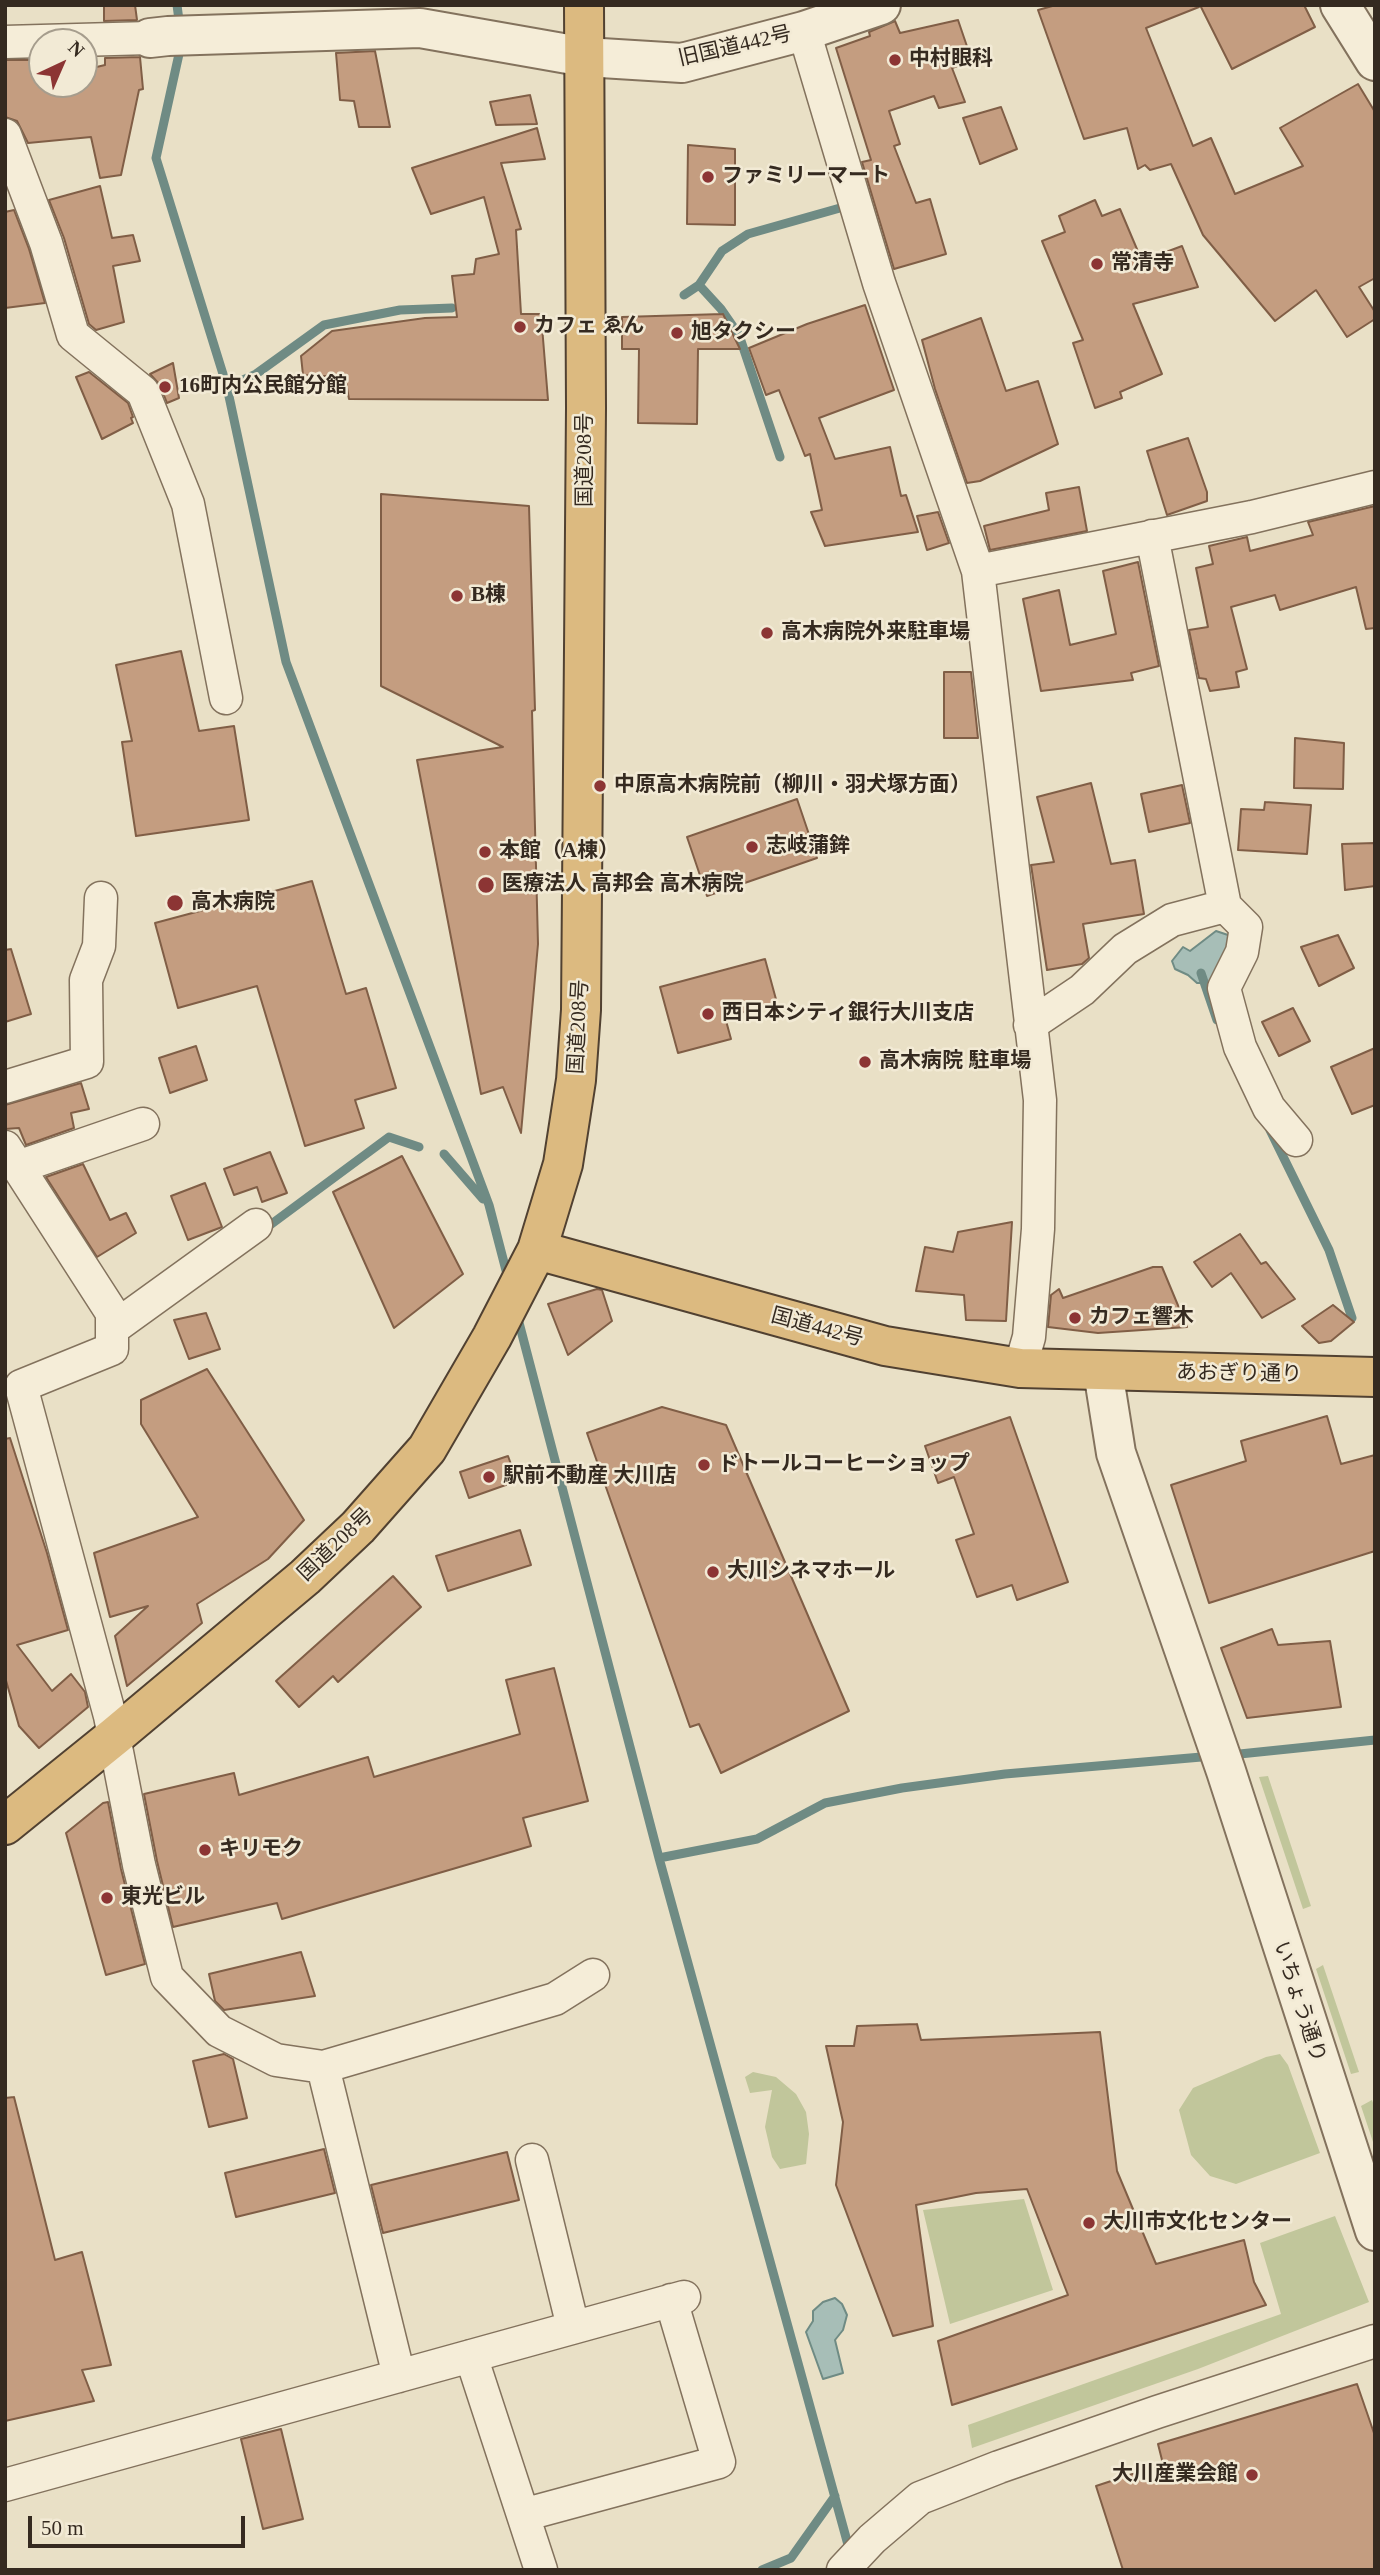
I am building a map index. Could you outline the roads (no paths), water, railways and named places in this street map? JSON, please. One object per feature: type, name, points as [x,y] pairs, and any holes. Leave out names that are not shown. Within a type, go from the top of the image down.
[{"type":"highway","name":"国道208号","points":[[5,1825],[115,1737],[305,1577],[358,1527],[427,1449],[492,1337],[533,1258],[563,1164],[576,1080],[581,1010],[586,408],[584,5]]},
{"type":"highway","name":"国道442号","points":[[533,1258],[885,1346],[1020,1368],[1103,1371]]},
{"type":"highway","name":"あおぎり通り","points":[[1103,1371],[1375,1377]]},
{"type":"street","name":"旧国道442号","points":[[150,38],[417,17],[586,57],[682,63],[804,31],[881,5]]},
{"type":"street","points":[[1340,5],[1375,61]]},
{"type":"street","points":[[804,31],[879,283],[978,570],[1040,1100],[1038,1230],[1029,1337],[1020,1368]]},
{"type":"street","points":[[5,42],[150,38]]},
{"type":"street","points":[[5,135],[46,243],[73,335],[143,392],[148,402],[188,504],[226,698]]},
{"type":"street","points":[[978,570],[1252,517],[1374,490]]},
{"type":"street","points":[[1152,537],[1225,906],[1247,927],[1242,952],[1224,988],[1240,1047],[1269,1108],[1296,1140]]},
{"type":"street","points":[[5,1087],[87,1062],[86,980],[99,946],[101,898]]},
{"type":"street","points":[[1030,1025],[1082,990],[1125,949],[1172,920],[1225,906]]},
{"type":"street","points":[[143,1124],[12,1157],[112,1312],[111,1349],[13,1390],[115,1737],[139,1865],[167,1977],[219,2031],[276,2060],[323,2067],[555,1999],[593,1975]]},
{"type":"street","points":[[112,1329],[256,1225]]},
{"type":"street","name":"いちょう通り","points":[[1103,1371],[1116,1453],[1220,1756],[1375,2231]]},
{"type":"street","points":[[323,2067],[399,2376]]},
{"type":"street","points":[[531,2160],[573,2328]]},
{"type":"street","points":[[5,2485],[677,2298],[719,2462],[523,2515]]},
{"type":"street","points":[[843,2570],[872,2539],[920,2498],[976,2475],[1157,2412],[1375,2341]]},
{"type":"street","points":[[471,2356],[541,2570]]},
{"type":"water","points":[[1216,931],[1228,935],[1236,951],[1213,983],[1197,983],[1175,969],[1172,961],[1183,947],[1190,951]]},
{"type":"water","points":[[835,2298],[842,2304],[847,2315],[843,2330],[835,2340],[843,2373],[823,2379],[806,2332],[813,2321],[813,2311],[823,2302]]},
{"type":"waterway","points":[[177,5],[180,28]]},
{"type":"waterway","points":[[181,45],[156,158],[227,387],[286,662],[489,1205],[508,1278]]},
{"type":"waterway","points":[[780,457],[739,335],[721,309],[699,285],[722,251],[748,234],[840,208]]},
{"type":"waterway","points":[[684,295],[699,285]]},
{"type":"waterway","points":[[227,387],[256,374],[324,325],[400,310],[452,308]]},
{"type":"waterway","points":[[1201,973],[1217,1020]]},
{"type":"waterway","points":[[1270,1130],[1329,1250],[1352,1318]]},
{"type":"waterway","points":[[262,1231],[389,1137],[419,1147]]},
{"type":"waterway","points":[[444,1154],[483,1199]]},
{"type":"waterway","points":[[517,1315],[659,1858],[850,2552]]},
{"type":"waterway","points":[[1230,1755],[1375,1740]]},
{"type":"waterway","points":[[659,1858],[757,1839],[825,1803],[902,1788],[1005,1774],[1213,1756]]},
{"type":"waterway","points":[[762,2570],[791,2558],[835,2496]]},
{"type":"place","name":"中村眼科","points":[[895,60]]},
{"type":"place","name":"ファミリーマート","points":[[708,177]]},
{"type":"place","name":"常清寺","points":[[1097,264]]},
{"type":"place","name":"カフェ ゑん","points":[[520,327]]},
{"type":"place","name":"旭タクシー","points":[[677,333]]},
{"type":"place","name":"16町内公民館分館","points":[[165,387]]},
{"type":"place","name":"B棟","points":[[457,596]]},
{"type":"place","name":"高木病院外来駐車場","points":[[767,633]]},
{"type":"place","name":"中原高木病院前（柳川・羽犬塚方面）","points":[[600,786]]},
{"type":"place","name":"志岐蒲鉾","points":[[752,847]]},
{"type":"place","name":"本館（A棟）","points":[[485,852]]},
{"type":"place","name":"医療法人 高邦会 高木病院","points":[[486,885]]},
{"type":"place","name":"高木病院","points":[[175,903]]},
{"type":"place","name":"西日本シティ銀行大川支店","points":[[708,1014]]},
{"type":"place","name":"高木病院 駐車場","points":[[865,1062]]},
{"type":"place","name":"カフェ響木","points":[[1075,1318]]},
{"type":"place","name":"ドトールコーヒーショップ","points":[[704,1465]]},
{"type":"place","name":"駅前不動産 大川店","points":[[489,1477]]},
{"type":"place","name":"大川シネマホール","points":[[713,1572]]},
{"type":"place","name":"キリモク","points":[[205,1850]]},
{"type":"place","name":"東光ビル","points":[[107,1898]]},
{"type":"place","name":"大川市文化センター","points":[[1089,2223]]},
{"type":"place","name":"大川産業会館","points":[[1252,2475]]}]
